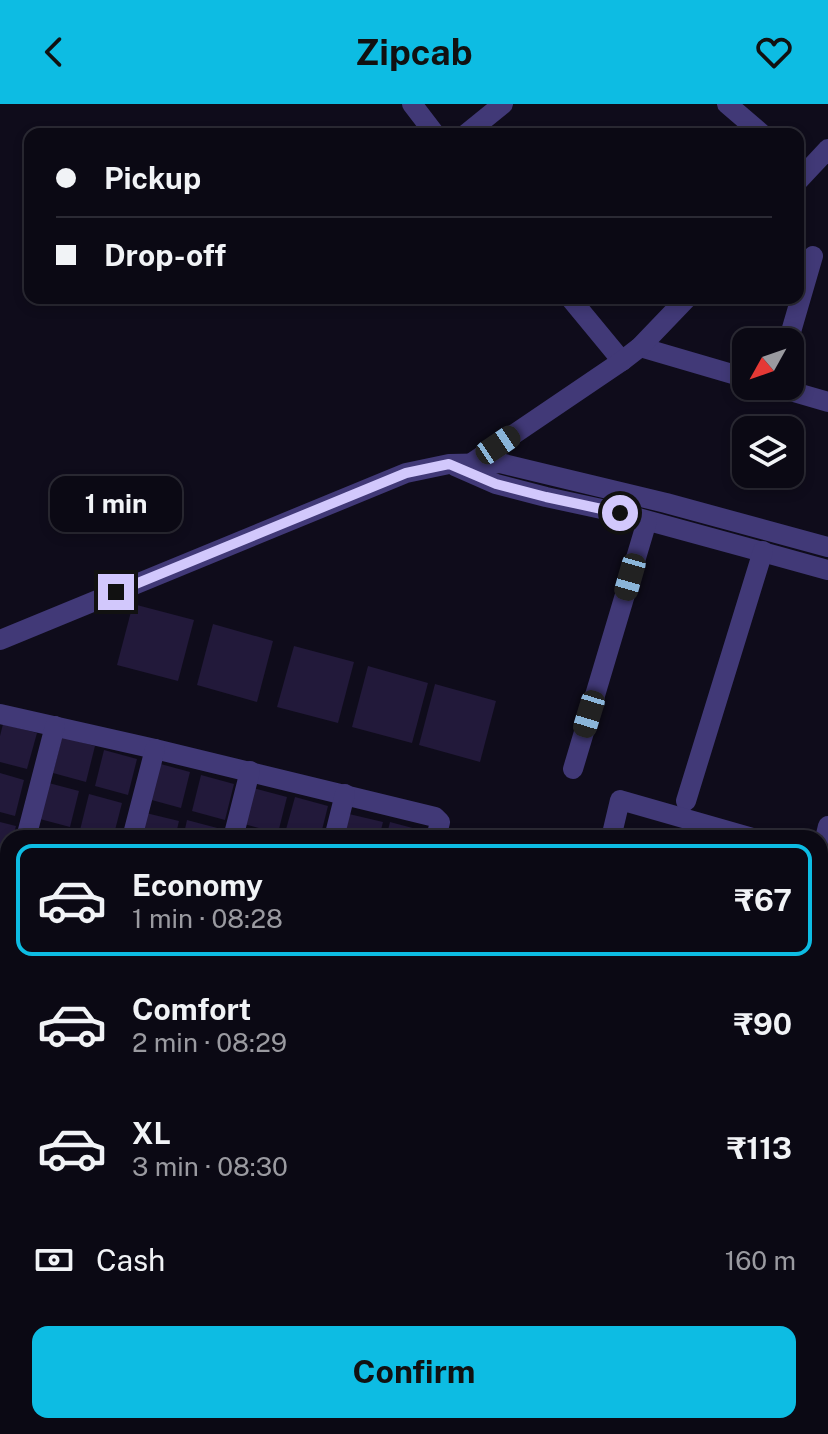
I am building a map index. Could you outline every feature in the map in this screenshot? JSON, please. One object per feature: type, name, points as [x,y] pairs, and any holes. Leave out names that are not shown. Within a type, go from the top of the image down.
[{"type":"street","points":[[412,104],[430,128]]},
{"type":"street","points":[[473,128],[503,104]]},
{"type":"street","points":[[727,104],[755,128]]},
{"type":"street","points":[[804,170],[828,149]]},
{"type":"street","points":[[804,287],[813,256]]},
{"type":"street","points":[[575,304],[622,361]]},
{"type":"street","points":[[473,462],[622,361],[681,304]]},
{"type":"street","points":[[792,328],[799,304]]},
{"type":"street","points":[[640,347],[732,374]]},
{"type":"street","points":[[804,395],[828,402]]},
{"type":"street","points":[[0,640],[406,473],[449,464],[500,463],[666,503],[828,547]]},
{"type":"street","points":[[449,464],[496,484],[828,570]]},
{"type":"street","points":[[573,769],[647,521]]},
{"type":"street","points":[[686,801],[763,551]]},
{"type":"street","points":[[0,714],[435,817],[440,822],[438,830]]},
{"type":"street","points":[[28,830],[55,726]]},
{"type":"street","points":[[134,830],[155,749]]},
{"type":"street","points":[[235,830],[250,771]]},
{"type":"street","points":[[336,830],[345,794]]},
{"type":"street","points":[[613,830],[620,800],[725,830]]},
{"type":"street","points":[[0,1426],[0,1434]]},
{"type":"building","points":[[133,604],[194,620],[178,681],[117,665]]},
{"type":"building","points":[[213,624],[273,641],[257,702],[197,685]]},
{"type":"building","points":[[294,646],[354,662],[338,723],[277,707]]},
{"type":"building","points":[[368,666],[428,683],[412,743],[352,727]]},
{"type":"building","points":[[435,684],[496,701],[480,762],[419,745]]},
{"type":"building","points":[[3,724],[37,733],[27,769],[0,762]]},
{"type":"building","points":[[62,737],[95,746],[86,782],[53,773]]},
{"type":"building","points":[[104,750],[137,759],[128,795],[95,786]]},
{"type":"building","points":[[157,763],[190,772],[181,808],[148,799]]},
{"type":"building","points":[[0,773],[24,780],[15,816],[0,812]]},
{"type":"building","points":[[201,775],[234,784],[225,820],[192,811]]},
{"type":"building","points":[[45,782],[79,791],[70,827],[36,818]]},
{"type":"building","points":[[253,788],[287,797],[279,830],[244,824]]},
{"type":"building","points":[[89,794],[122,803],[115,830],[80,830]]},
{"type":"building","points":[[295,797],[328,806],[322,830],[286,830]]},
{"type":"building","points":[[146,813],[179,821],[177,830],[141,830]]},
{"type":"building","points":[[349,814],[383,822],[381,830],[345,830]]},
{"type":"building","points":[[187,820],[221,829],[221,830],[185,830]]},
{"type":"building","points":[[0,822],[16,826],[15,830],[0,830]]},
{"type":"building","points":[[390,822],[420,830],[388,830]]},
{"type":"route","points":[[116,592],[406,473],[449,464],[496,484],[620,513]]}]
